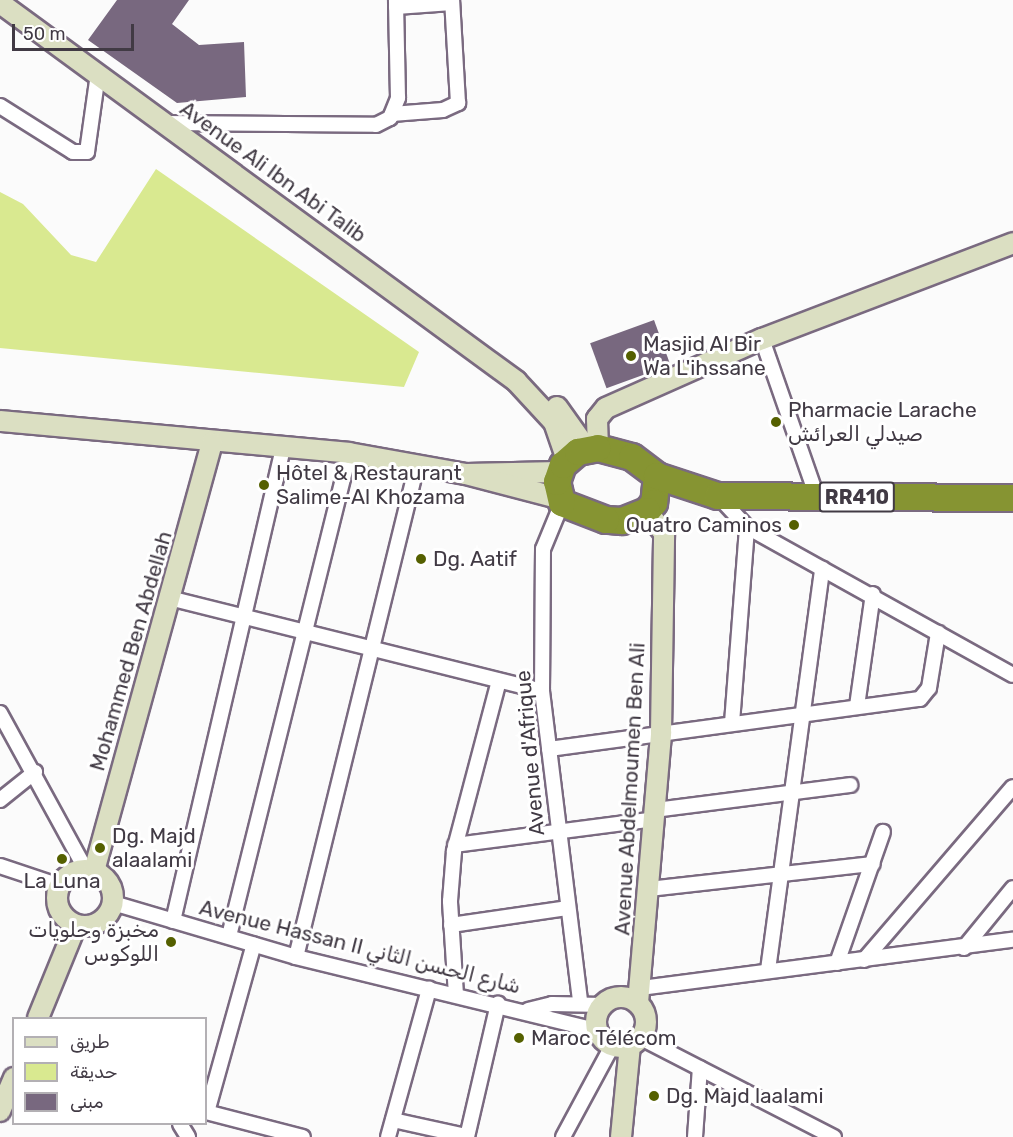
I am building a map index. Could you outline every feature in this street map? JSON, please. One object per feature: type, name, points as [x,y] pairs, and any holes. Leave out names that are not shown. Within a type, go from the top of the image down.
[{"type":"highway","name":"RR410","points":[[578,457],[632,456],[657,476],[709,495]]},
{"type":"highway","points":[[562,501],[578,457]]},
{"type":"highway","points":[[647,510],[654,503],[657,476]]},
{"type":"highway","name":"RR410","points":[[562,501],[606,520],[635,518],[647,510],[709,495],[1013,498]]},
{"type":"street","points":[[165,123],[376,125],[392,114],[443,110],[458,103],[452,1],[396,4],[398,98],[392,114]]},
{"type":"street","name":"Avenue Ali Ibn Abi Talib","points":[[0,3],[516,381],[554,422],[578,457]]},
{"type":"street","points":[[0,106],[73,152],[87,152],[98,74]]},
{"type":"street","points":[[465,474],[578,457],[597,419],[606,408],[762,339],[1013,243]]},
{"type":"street","points":[[762,339],[817,497]]},
{"type":"street","points":[[0,421],[212,443],[349,453],[465,474],[562,501]]},
{"type":"street","name":"Mohammed Ben Abdellah","points":[[90,870],[173,599],[212,443]]},
{"type":"street","points":[[172,921],[247,618],[283,447]]},
{"type":"street","points":[[229,936],[349,453]]},
{"type":"street","points":[[296,957],[417,465]]},
{"type":"street","points":[[709,495],[747,527],[822,569],[873,594],[1013,675]]},
{"type":"street","name":"Avenue d'Afrique","points":[[562,501],[543,549],[542,691],[580,1002]]},
{"type":"street","name":"Avenue Abdelmoumen Ben Ali","points":[[568,1136],[646,1020],[640,996],[662,732],[664,532],[647,510]]},
{"type":"street","points":[[732,723],[747,527]]},
{"type":"street","points":[[768,970],[822,569]]},
{"type":"street","points":[[857,706],[873,594]]},
{"type":"street","points":[[173,599],[372,651],[542,691]]},
{"type":"street","points":[[549,749],[923,697],[938,633]]},
{"type":"street","points":[[456,995],[451,925],[455,845],[499,681]]},
{"type":"street","points":[[0,713],[90,870],[111,887],[113,903],[99,922],[76,925]]},
{"type":"street","points":[[0,800],[35,772]]},
{"type":"street","points":[[455,845],[792,791],[850,784]]},
{"type":"street","points":[[864,960],[1013,788]]},
{"type":"street","points":[[837,963],[883,832]]},
{"type":"street","points":[[649,889],[782,870],[873,864]]},
{"type":"street","points":[[0,866],[60,886]]},
{"type":"street","points":[[76,925],[59,909],[60,886],[71,874],[90,870]]},
{"type":"street","points":[[964,948],[1013,888]]},
{"type":"street","name":"Avenue Hassan II شارع الحسن الثاني","points":[[113,903],[296,957],[528,1010],[596,1030]]},
{"type":"street","points":[[451,925],[567,908]]},
{"type":"street","points":[[38,1017],[76,925]]},
{"type":"street","points":[[528,1010],[580,1002],[603,1005],[620,997],[640,996],[768,970],[964,948],[1013,940]]},
{"type":"street","points":[[207,1108],[254,944]]},
{"type":"street","points":[[388,1137],[429,989]]},
{"type":"street","points":[[393,1120],[467,1137],[498,1004]]},
{"type":"street","points":[[603,1005],[596,1030],[628,1044],[700,1068],[834,1137]]},
{"type":"street","points":[[621,1137],[628,1044]]},
{"type":"street","points":[[694,1137],[700,1068]]},
{"type":"street","points":[[0,1111],[12,1083]]},
{"type":"street","points":[[207,1112],[303,1137]]},
{"type":"green space","points":[[156,169],[419,352],[404,387],[0,348],[0,192],[23,204],[71,255],[96,262]]},
{"type":"building","points":[[117,0],[189,0],[172,24],[199,45],[244,42],[246,97],[177,103],[88,40]]},
{"type":"building","name":"Masjid Al Bir Wa L'ihssane","points":[[654,320],[670,365],[607,388],[590,343]]},
{"type":"place","name":"Masjid Al Bir Wa L'ihssane","points":[[631,356]]},
{"type":"place","name":"Pharmacie Larache صيدلي العرائش","points":[[776,422]]},
{"type":"place","name":"Hôtel & Restaurant Salime-Al Khozama","points":[[264,485]]},
{"type":"place","name":"Quatro Caminos","points":[[794,525]]},
{"type":"place","name":"Dg. Aatif","points":[[421,559]]},
{"type":"place","name":"Dg. Majd alaalami","points":[[100,848]]},
{"type":"place","name":"La Luna","points":[[62,859]]},
{"type":"place","name":"مخبزة وحلويات اللوكوس","points":[[171,942]]},
{"type":"place","name":"Maroc Télécom","points":[[519,1038]]},
{"type":"place","name":"Dg. Majd laalami","points":[[654,1096]]}]
